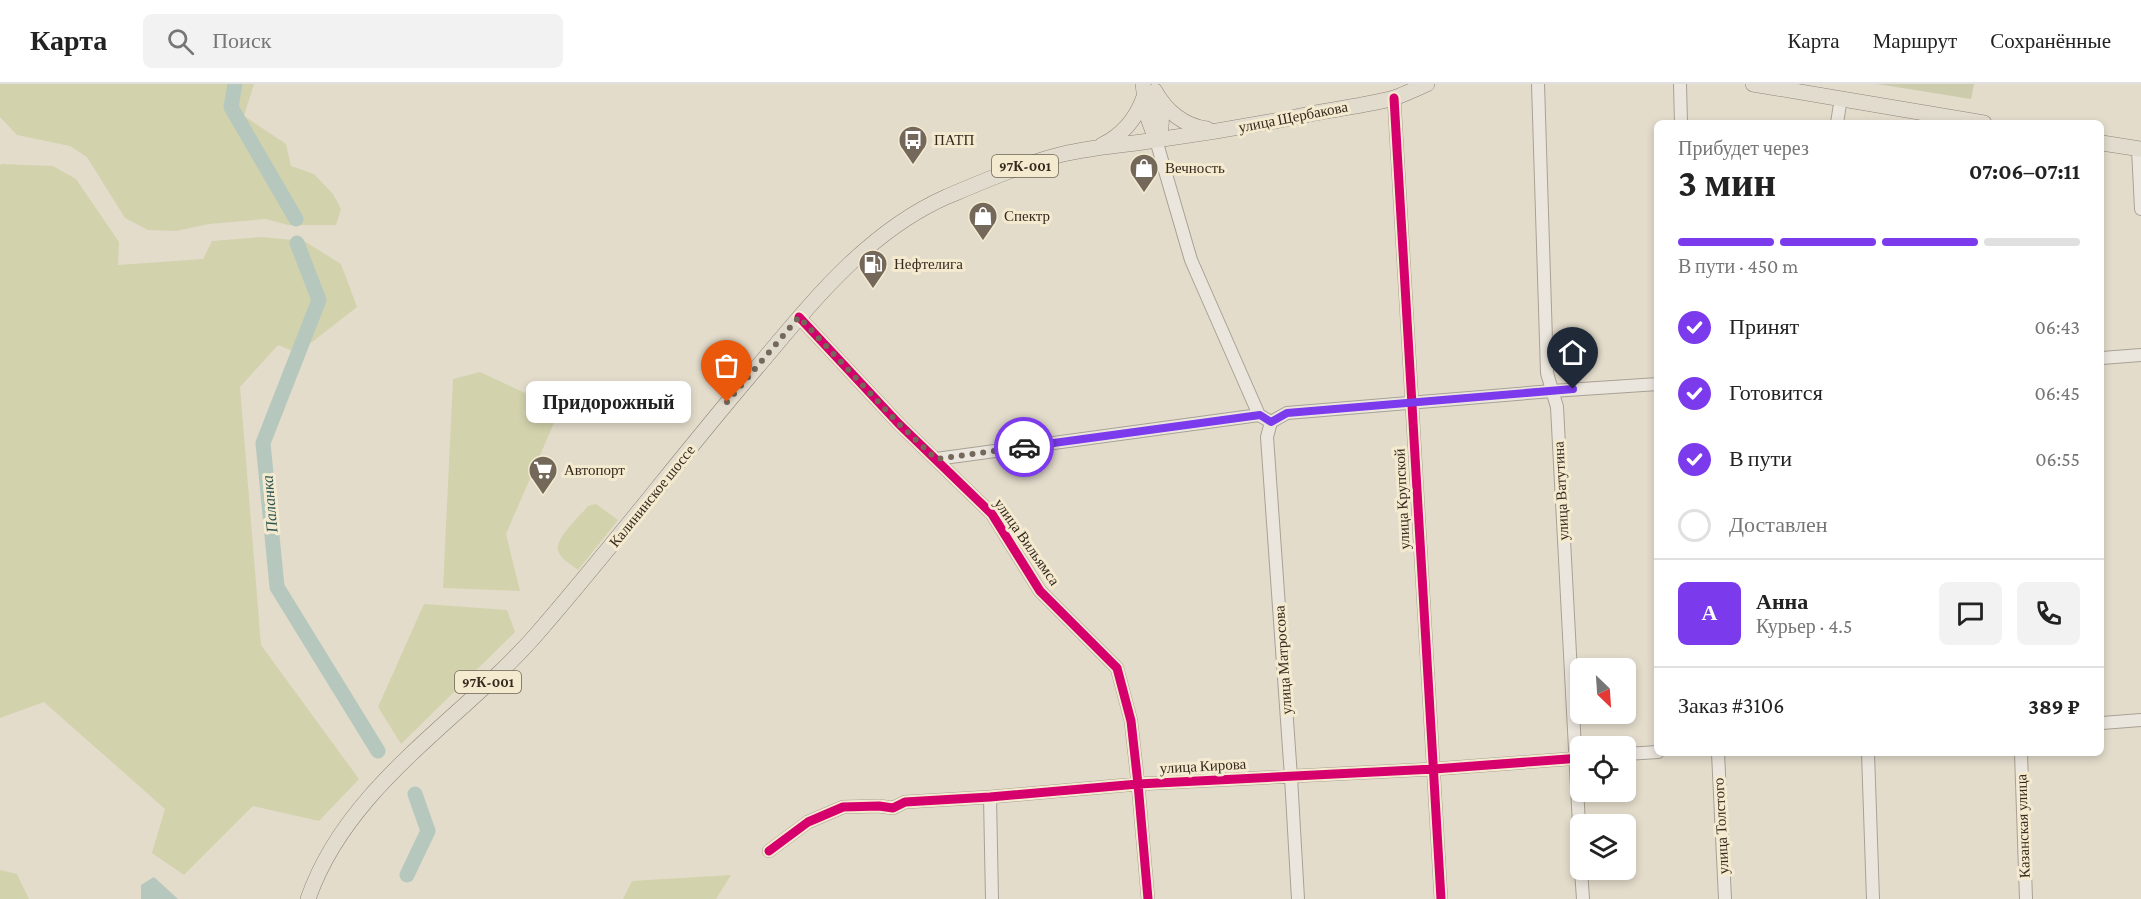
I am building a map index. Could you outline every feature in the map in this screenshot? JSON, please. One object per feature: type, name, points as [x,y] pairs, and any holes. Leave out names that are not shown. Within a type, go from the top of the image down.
[{"type":"main road","name":"улица Щербакова","points":[[1156,141],[1394,98],[1427,84]]},
{"type":"main road","points":[[1754,84],[1967,120]]},
{"type":"main road","points":[[1148,89],[1182,121],[1203,129],[1219,131]]},
{"type":"main road","points":[[1148,89],[1162,122],[1161,132],[1156,141]]},
{"type":"main road","name":"97К-001","points":[[1092,148],[1105,144],[1126,129],[1139,110],[1148,89]]},
{"type":"main road","name":"Калининское шоссе","points":[[308,899],[316,875],[340,836],[370,795],[528,644],[575,591],[712,419],[799,317],[850,263],[878,239],[916,212],[969,188],[1041,160],[1092,148],[1156,141]]},
{"type":"main road","points":[[2104,142],[2140,149]]},
{"type":"street","name":"улица Ватутина","points":[[1538,84],[1547,373],[1557,407],[1577,736]]},
{"type":"street","points":[[1680,84],[1681,120]]},
{"type":"street","name":"улица Крупской","points":[[1394,98],[1441,899]]},
{"type":"street","points":[[1837,120],[1841,98]]},
{"type":"street","points":[[1156,141],[1191,260],[1260,415],[1271,422],[1287,413],[1654,384]]},
{"type":"street","points":[[2140,149],[2141,209]]},
{"type":"street","name":"улица Вильямса","points":[[799,317],[899,424],[992,514],[1040,591],[1117,668],[1131,721],[1148,899]]},
{"type":"street","points":[[2104,358],[2141,355]]},
{"type":"street","points":[[936,459],[1260,415]]},
{"type":"street","name":"улица Матросова","points":[[1271,422],[1267,436],[1292,777],[1298,899]]},
{"type":"street","points":[[2104,723],[2141,720]]},
{"type":"street","points":[[1636,753],[1654,752]]},
{"type":"street","name":"улица Толстого","points":[[1718,756],[1725,899]]},
{"type":"street","points":[[1868,756],[1873,899]]},
{"type":"street","name":"Казанская улица","points":[[2021,756],[2026,899]]},
{"type":"street","name":"улица Кирова","points":[[769,851],[808,822],[843,807],[892,808],[905,802],[1138,784],[1434,769],[1570,759]]},
{"type":"street","points":[[990,797],[992,899]]},
{"type":"street","points":[[1582,880],[1583,899]]},
{"type":"green space","points":[[0,84],[254,84],[244,116],[286,144],[291,166],[314,174],[333,194],[341,209],[336,225],[288,225],[266,219],[209,224],[176,231],[148,230],[125,218],[87,157],[70,146],[17,135],[0,117]]},
{"type":"green space","points":[[1877,84],[1974,84],[1971,99]]},
{"type":"green space","points":[[0,165],[53,166],[76,179],[119,242],[118,265],[203,259],[212,241],[261,237],[304,241],[341,264],[357,307],[298,353],[278,345],[240,387],[261,645],[359,779],[319,821],[253,806],[184,875],[152,853],[165,809],[44,702],[0,718]]},
{"type":"green space","points":[[480,372],[560,409],[506,534],[520,591],[443,588],[453,379]]},
{"type":"green space","points":[[596,504],[618,520],[578,570],[561,556],[558,545],[564,533],[588,506]]},
{"type":"green space","points":[[424,604],[507,610],[515,632],[401,744],[378,707]]},
{"type":"green space","points":[[0,870],[17,874],[29,899],[0,899]]},
{"type":"green space","points":[[731,875],[716,899],[623,899],[632,881]]},
{"type":"shaded area","points":[[154,877],[178,899],[141,899],[141,885]]},
{"type":"waterway","name":"Паланка","points":[[235,84],[231,107],[296,219]]},
{"type":"waterway","name":"Паланка","points":[[297,243],[319,300],[263,443],[277,587],[378,751]]},
{"type":"waterway","name":"Паланка","points":[[407,875],[428,831],[415,794]]},
{"type":"cycle path","points":[[1394,98],[1441,899]]},
{"type":"cycle path","points":[[799,317],[899,424],[992,514],[1040,591],[1117,668],[1131,721],[1148,899]]},
{"type":"cycle path","points":[[769,851],[808,822],[843,807],[893,808],[905,802],[1138,784],[1434,769],[1570,759]]},
{"type":"way so far","points":[[727,402],[799,317],[899,424],[936,459],[1024,447]]},
{"type":"place","name":"ПАТП","points":[[913,166]]},
{"type":"place","name":"Вечность","points":[[1144,194]]},
{"type":"place","name":"Спектр","points":[[983,242]]},
{"type":"place","name":"Нефтелига","points":[[873,290]]},
{"type":"place","name":"Придорожный","points":[[727,402]]},
{"type":"place","name":"Автопорт","points":[[543,496]]},
{"type":"route","points":[[1024,447],[1260,415],[1271,422],[1287,413],[1573,389]]}]
